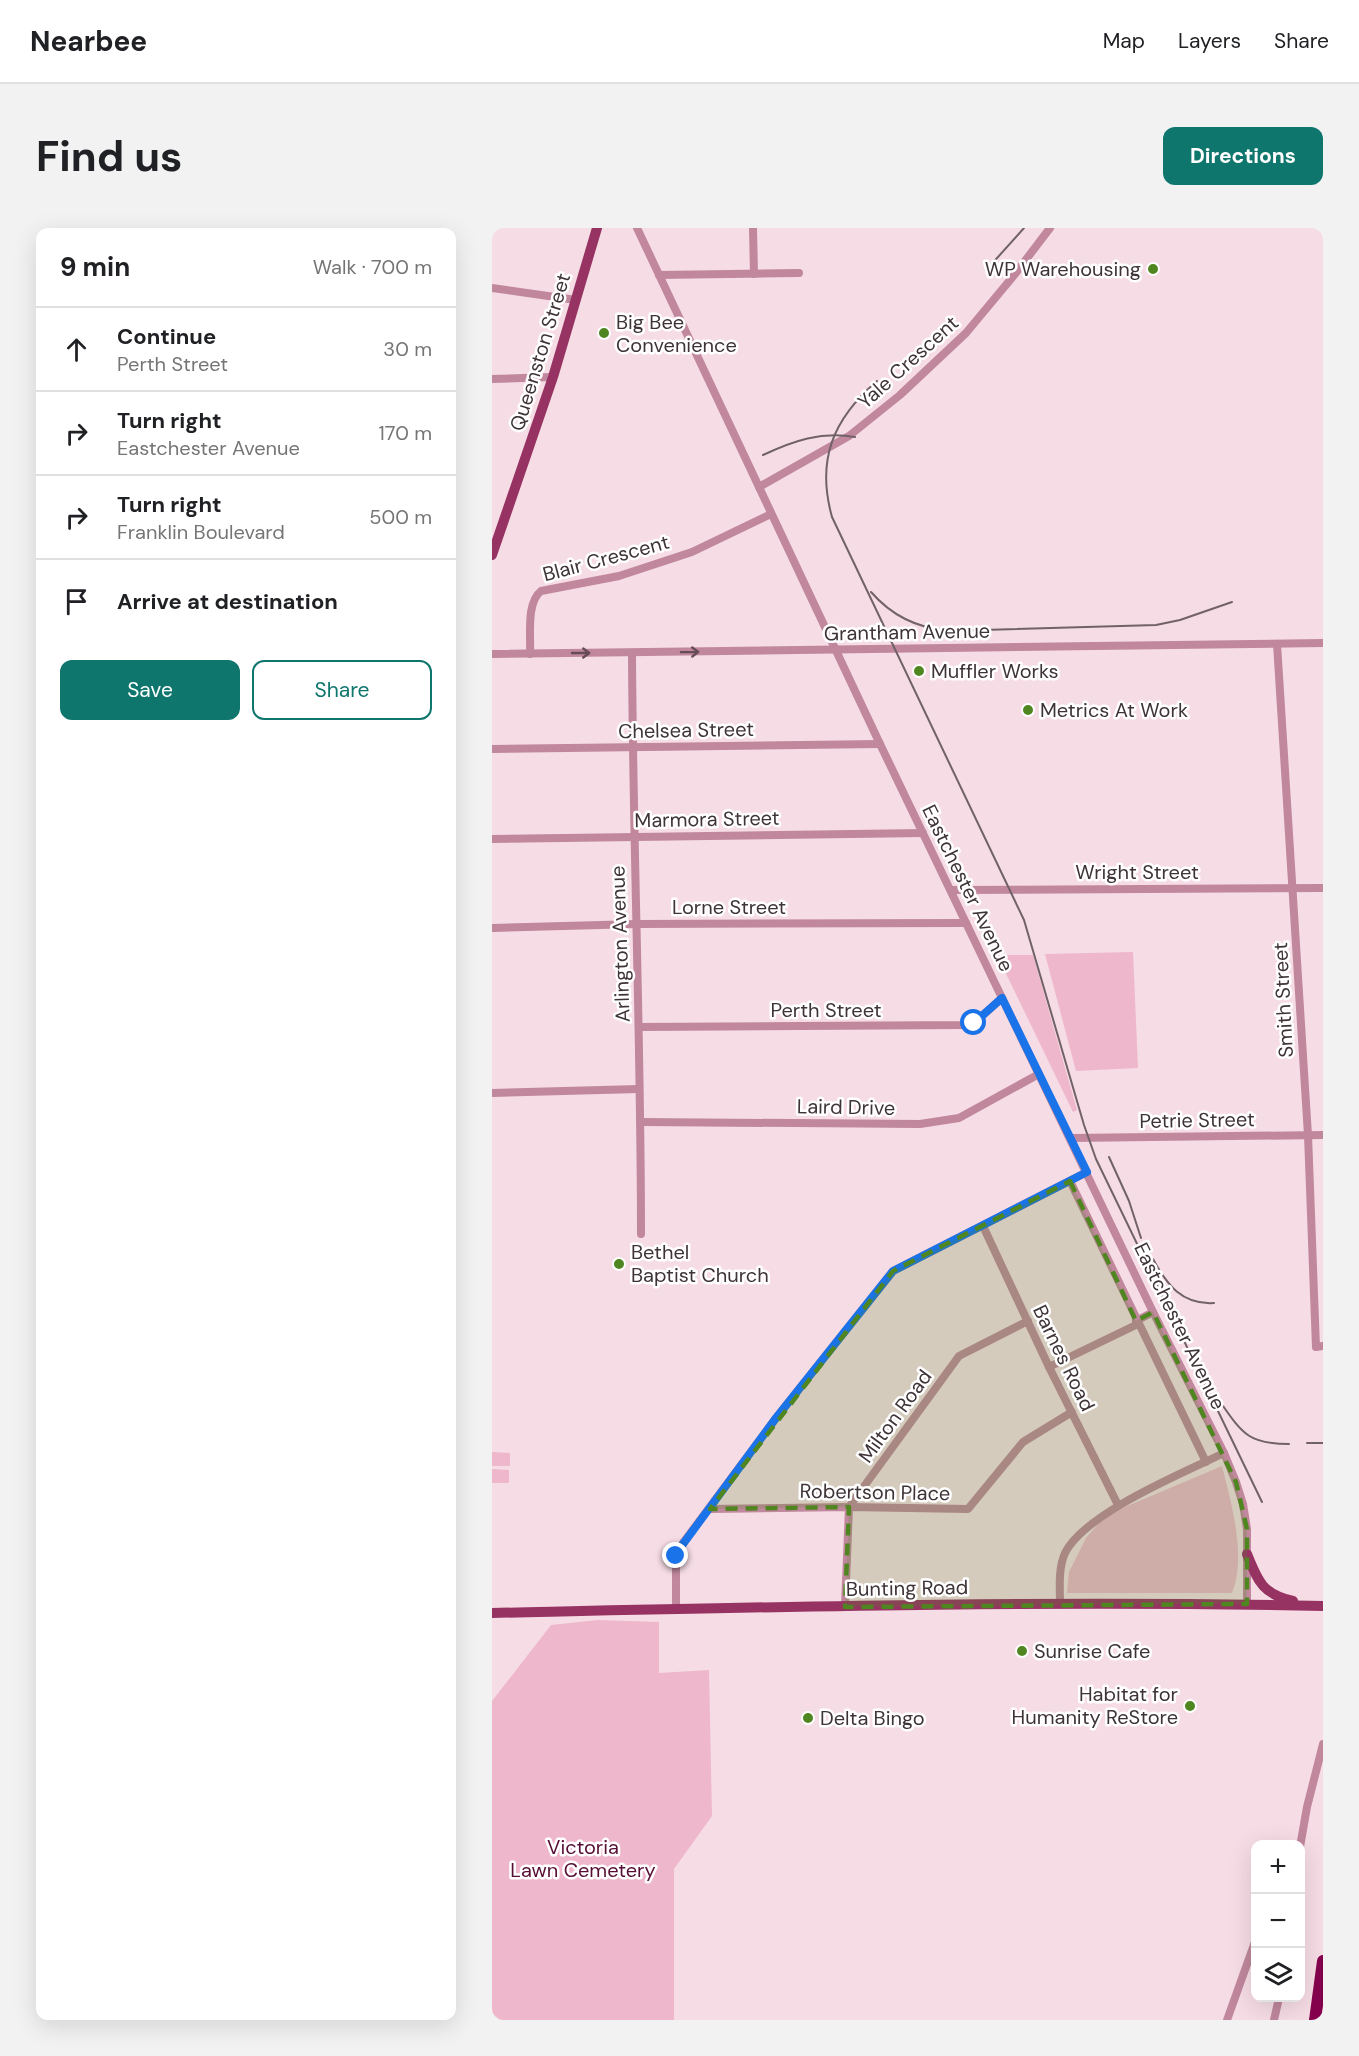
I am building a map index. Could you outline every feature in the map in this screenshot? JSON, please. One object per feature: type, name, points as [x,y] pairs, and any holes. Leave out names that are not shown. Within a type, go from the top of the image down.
[{"type":"highway","points":[[1315,2020],[1323,1961]]},
{"type":"main road","name":"Queenston Street","points":[[492,555],[553,377],[597,228]]},
{"type":"main road","points":[[1247,1554],[1251,1568],[1264,1588],[1287,1600],[1318,1606]]},
{"type":"main road","name":"Bunting Road","points":[[492,1612],[1060,1603],[1318,1606]]},
{"type":"street","name":"Eastchester Avenue","points":[[638,228],[835,650],[1153,1312],[1224,1453],[1243,1504],[1247,1529],[1247,1604]]},
{"type":"street","points":[[753,228],[754,274]]},
{"type":"street","name":"Yale Crescent","points":[[759,487],[837,443],[900,395],[966,333],[1016,274],[1050,228]]},
{"type":"street","points":[[659,274],[799,273]]},
{"type":"street","points":[[492,288],[576,300]]},
{"type":"street","points":[[492,379],[553,377]]},
{"type":"street","name":"Blair Crescent","points":[[530,654],[532,606],[535,596],[541,591],[619,576],[692,552],[771,514]]},
{"type":"street","name":"Grantham Avenue","points":[[492,654],[1323,643]]},
{"type":"street","name":"Smith Street","points":[[1277,644],[1308,1135],[1316,1347],[1323,1347]]},
{"type":"street","name":"Arlington Avenue","points":[[632,653],[641,1234]]},
{"type":"street","name":"Chelsea Street","points":[[492,748],[880,744]]},
{"type":"street","name":"Marmora Street","points":[[492,839],[923,833]]},
{"type":"street","name":"Wright Street","points":[[951,890],[1323,888]]},
{"type":"street","name":"Lorne Street","points":[[492,927],[966,923]]},
{"type":"street","name":"Perth Street","points":[[639,1027],[966,1025],[974,1023],[1002,998]]},
{"type":"street","name":"Laird Drive","points":[[641,1122],[920,1124],[959,1118],[1039,1074]]},
{"type":"street","points":[[492,1093],[639,1089]]},
{"type":"street","name":"Petrie Street","points":[[1071,1138],[1323,1135]]},
{"type":"street","points":[[676,1609],[676,1556],[683,1544],[776,1418],[893,1271],[1087,1172]]},
{"type":"street","name":"Eastchester Avenue","points":[[1071,1181],[1137,1323],[1206,1462]]},
{"type":"street","name":"Barnes Road","points":[[983,1226],[1049,1367],[1118,1505]]},
{"type":"street","points":[[1049,1367],[1137,1323],[1153,1312]]},
{"type":"street","name":"Milton Road","points":[[849,1507],[959,1356],[1028,1321]]},
{"type":"street","name":"Robertson Place","points":[[710,1509],[849,1507],[968,1509],[1023,1442],[1072,1412]]},
{"type":"street","points":[[1060,1603],[1060,1569],[1065,1552],[1078,1536],[1118,1505],[1224,1453]]},
{"type":"street","points":[[845,1607],[849,1507]]},
{"type":"street","points":[[1301,1840],[1323,1744]]},
{"type":"street","points":[[1227,2020],[1253,1948]]},
{"type":"street","points":[[1274,2020],[1278,2002]]},
{"type":"highlighted area","points":[[1070,1181],[1136,1321],[1153,1312],[1236,1482],[1247,1529],[1247,1604],[845,1607],[849,1507],[710,1509],[893,1271]]},
{"type":"green space","points":[[1133,952],[1138,1068],[1076,1071],[1045,954]]},
{"type":"green space","points":[[997,955],[1033,955],[1077,1110],[1073,1112]]},
{"type":"green space","points":[[492,1452],[510,1453],[510,1466],[492,1466]]},
{"type":"green space","points":[[1222,1466],[1238,1546],[1236,1579],[1232,1593],[1067,1593],[1069,1572],[1086,1538],[1106,1515]]},
{"type":"green space","points":[[492,1469],[509,1470],[509,1483],[492,1483]]},
{"type":"green space","name":"Victoria Lawn Cemetery","points":[[598,1620],[659,1622],[659,1673],[709,1670],[712,1816],[674,1869],[674,2020],[492,2020],[492,1701],[551,1625]]},
{"type":"railway","points":[[989,267],[1024,228]]},
{"type":"railway","points":[[877,381],[849,410],[832,442],[826,477],[832,517],[1024,920],[1096,1159],[1262,1502]]},
{"type":"railway","points":[[763,455],[808,438],[830,435],[855,437]]},
{"type":"railway","points":[[871,592],[887,608],[905,619],[925,627],[947,631],[1156,625],[1180,620],[1232,602]]},
{"type":"railway","points":[[1109,1157],[1129,1201],[1141,1238]]},
{"type":"railway","points":[[1153,1259],[1177,1292],[1193,1301],[1214,1303]]},
{"type":"railway","points":[[1221,1403],[1235,1423],[1249,1436],[1265,1442],[1289,1444]]},
{"type":"railway","points":[[1307,1443],[1323,1443]]},
{"type":"place","name":"WP Warehousing","points":[[1153,269]]},
{"type":"place","name":"Big Bee Convenience","points":[[604,333]]},
{"type":"place","name":"Muffler Works","points":[[919,671]]},
{"type":"place","name":"Metrics At Work","points":[[1028,710]]},
{"type":"place","name":"Bethel Baptist Church","points":[[619,1264]]},
{"type":"place","name":"Sunrise Cafe","points":[[1022,1651]]},
{"type":"place","name":"Habitat for Humanity ReStore","points":[[1190,1706]]},
{"type":"place","name":"Delta Bingo","points":[[808,1718]]},
{"type":"route","points":[[676,1556],[776,1418],[893,1271],[1087,1172],[1002,998],[974,1023]]}]
